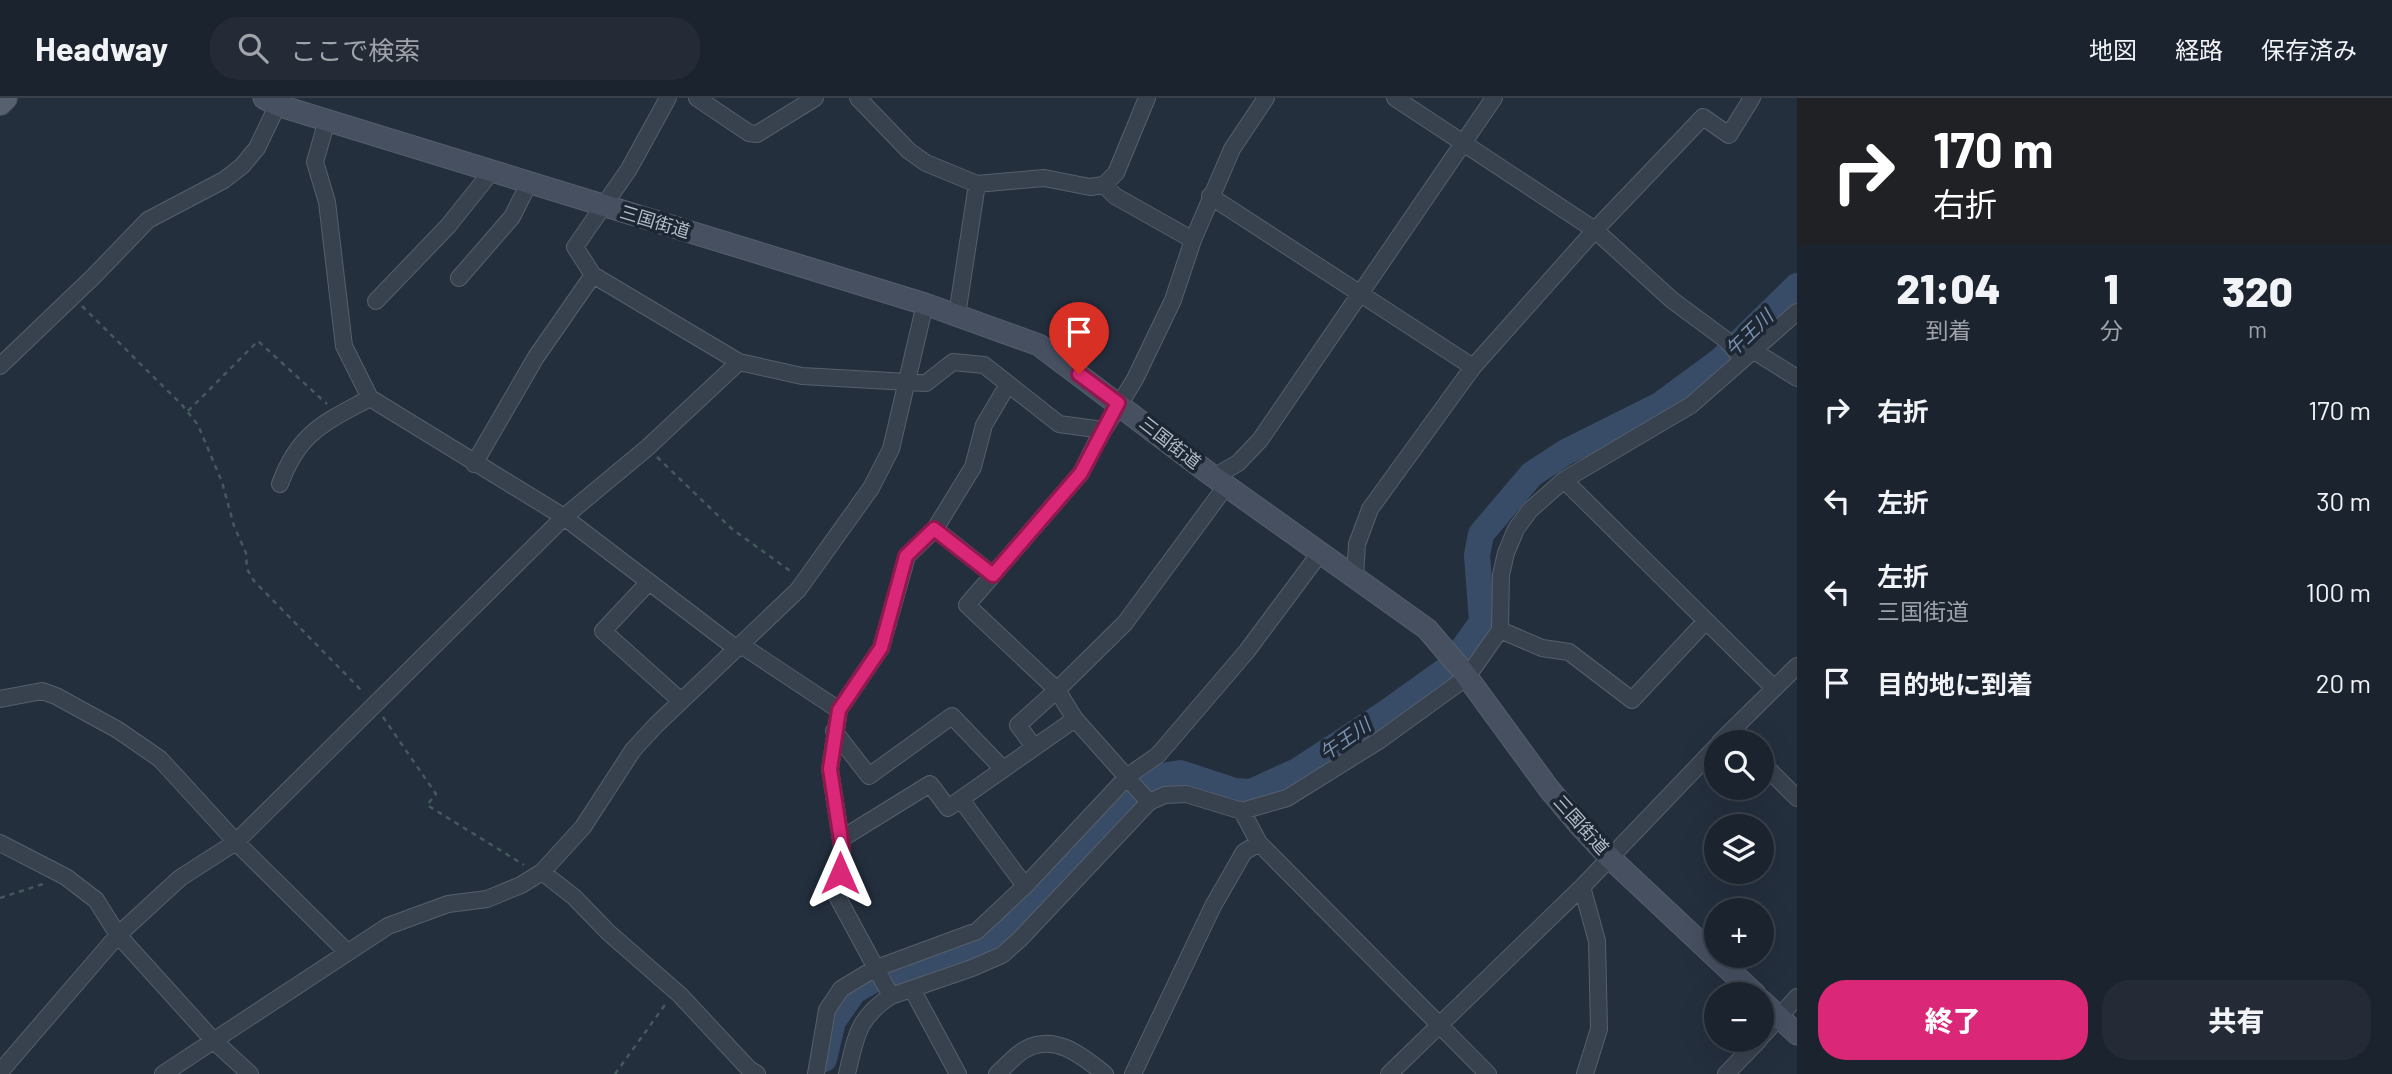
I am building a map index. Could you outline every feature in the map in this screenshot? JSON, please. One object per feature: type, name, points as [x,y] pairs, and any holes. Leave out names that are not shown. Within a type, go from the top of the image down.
[{"type":"main road","points":[[0,103],[5,98]]},
{"type":"street","points":[[668,98],[628,169],[575,247],[593,275],[739,362],[802,376],[926,383],[953,362],[984,365],[1007,386],[1059,424],[1103,430]]},
{"type":"street","points":[[697,98],[749,133],[757,134],[815,98]]},
{"type":"street","points":[[858,98],[909,151],[926,163],[977,184],[1044,178],[1090,187],[1104,185],[1116,173],[1147,98]]},
{"type":"street","points":[[1147,800],[1075,719],[1057,690],[967,606],[1081,473],[1118,403],[1135,379],[1172,300],[1210,196],[1232,149],[1266,98]]},
{"type":"street","points":[[1395,98],[1595,230],[1672,300],[1746,355],[1797,378]]},
{"type":"street","points":[[1034,747],[1018,725],[1125,623],[1220,482],[1260,440],[1494,98]]},
{"type":"street","points":[[1355,577],[1357,544],[1370,509],[1473,368],[1595,230],[1703,117],[1729,135],[1752,98]]},
{"type":"street","points":[[0,366],[148,220],[224,180],[242,166],[257,148],[274,100]]},
{"type":"street","name":"三国街道","points":[[274,100],[327,120],[925,304],[1039,345],[1220,482],[1427,629],[1465,673],[1549,789],[1609,857],[1742,982]]},
{"type":"street","points":[[327,120],[315,162],[327,202],[344,346],[370,398],[474,464],[564,516],[739,647],[839,710]]},
{"type":"street","points":[[376,302],[447,226],[492,171]]},
{"type":"street","points":[[459,278],[512,217],[529,183]]},
{"type":"street","points":[[957,315],[977,184]]},
{"type":"street","points":[[1104,185],[1115,196],[1193,240]]},
{"type":"street","points":[[1210,196],[1473,368]]},
{"type":"street","points":[[474,464],[536,357],[593,275]]},
{"type":"street","points":[[163,1074],[388,926],[448,904],[487,899],[540,873],[583,827],[633,750],[804,581],[871,488],[891,449],[925,304]]},
{"type":"street","points":[[847,1074],[859,1024],[889,993],[912,989],[1002,955],[1020,939],[1147,800],[1186,793],[1242,811],[1287,798],[1380,740],[1465,673],[1500,630],[1501,575],[1516,529],[1546,493],[1691,405],[1797,312]]},
{"type":"street","points":[[0,1072],[118,935],[180,878],[236,842],[564,516],[647,447],[739,362]]},
{"type":"street","points":[[889,993],[838,898],[841,839],[830,785],[834,730],[839,710],[881,648],[906,556],[934,529],[973,467],[984,425],[1007,386]]},
{"type":"street","points":[[280,484],[290,457],[298,446],[320,425],[370,398]]},
{"type":"street","points":[[1564,480],[1774,688]]},
{"type":"street","points":[[934,529],[993,575]]},
{"type":"street","points":[[816,1074],[827,1010],[841,989],[874,969],[977,931],[1025,886],[1128,776],[1158,755],[1247,651],[1320,553]]},
{"type":"street","points":[[649,582],[603,631],[681,701]]},
{"type":"street","points":[[1500,630],[1542,648],[1569,652],[1632,700],[1706,621]]},
{"type":"street","points":[[1738,730],[1797,666]]},
{"type":"street","points":[[0,699],[43,691],[118,730],[160,759],[236,842],[347,952]]},
{"type":"street","points":[[834,730],[869,776],[953,716],[1003,769]]},
{"type":"street","points":[[841,839],[930,784],[948,808],[1075,719]]},
{"type":"street","points":[[1389,1074],[1582,887],[1704,759]]},
{"type":"street","points":[[1774,775],[1797,798]]},
{"type":"street","points":[[962,800],[1025,886]]},
{"type":"street","points":[[1242,811],[1259,842],[1488,1074]]},
{"type":"street","points":[[1133,1074],[1213,906],[1244,852],[1259,842]]},
{"type":"street","points":[[0,843],[66,877],[96,900],[118,935],[213,1040],[250,1074]]},
{"type":"street","points":[[540,873],[574,897],[609,933],[675,991],[749,1069],[757,1074]]},
{"type":"street","points":[[1582,887],[1597,941],[1600,1029],[1585,1074]]},
{"type":"street","points":[[912,989],[958,1074]]},
{"type":"street","points":[[1774,1023],[1797,997]]},
{"type":"street","points":[[1774,1012],[1797,1034]]},
{"type":"street","points":[[997,1074],[1027,1048],[1048,1044],[1064,1046],[1105,1074]]},
{"type":"street","points":[[1726,1074],[1747,1052]]},
{"type":"path","points":[[72,297],[188,411],[198,425],[222,482],[234,527],[246,553],[247,569],[254,581],[374,704],[436,794],[427,804],[540,873]]},
{"type":"path","points":[[188,411],[258,341],[340,414]]},
{"type":"path","points":[[647,447],[732,529],[804,581]]},
{"type":"path","points":[[0,898],[66,877]]},
{"type":"path","points":[[615,1074],[675,991]]},
{"type":"waterway","name":"午王川","points":[[824,1059],[833,1021],[854,991],[879,977],[951,955],[996,935],[1118,803],[1151,778],[1180,773],[1235,791],[1251,792],[1299,770],[1450,667],[1482,622],[1477,555],[1481,534],[1532,474],[1566,452],[1660,405],[1721,360],[1797,286]]},
{"type":"route","points":[[840,873],[842,847],[830,785],[834,730],[839,710],[881,648],[906,556],[934,529],[993,575],[1081,473],[1118,403],[1079,374]]}]
